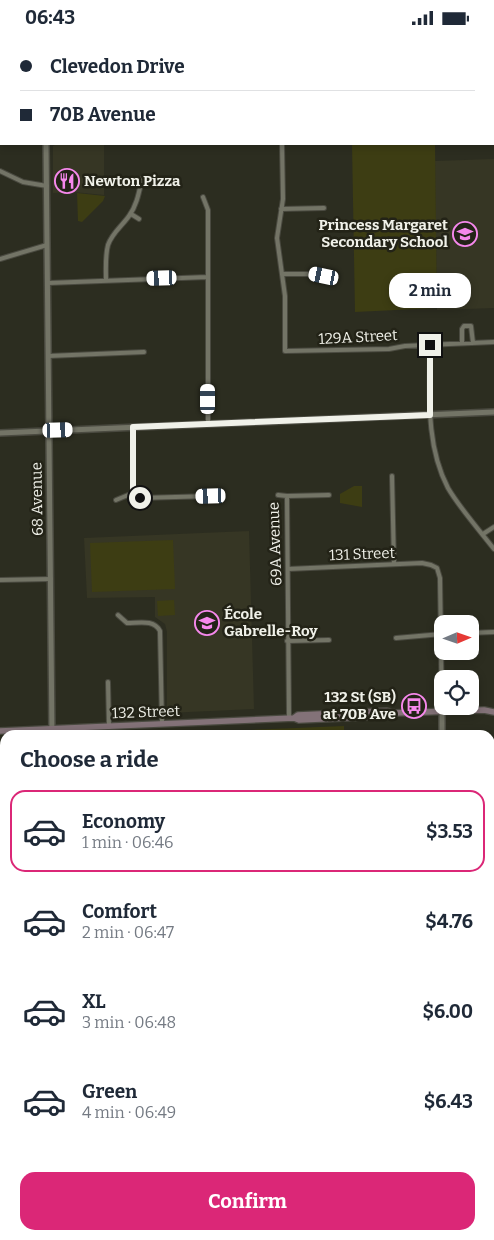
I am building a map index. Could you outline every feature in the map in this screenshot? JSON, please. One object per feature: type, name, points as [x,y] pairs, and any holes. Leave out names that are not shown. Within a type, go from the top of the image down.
[{"type":"main road","name":"132 Street","points":[[484,710],[494,707]]},
{"type":"main road","name":"132 Street","points":[[479,710],[494,712]]},
{"type":"main road","name":"132 Street","points":[[75,730],[291,718],[298,715],[386,711],[394,713],[434,711]]},
{"type":"street","name":"68 Avenue","points":[[46,145],[52,730]]},
{"type":"street","points":[[282,145],[283,185],[277,238],[282,275],[313,273],[324,276]]},
{"type":"street","points":[[0,171],[23,182],[47,186]]},
{"type":"street","points":[[106,281],[108,244],[135,207],[142,179]]},
{"type":"street","points":[[203,197],[208,210],[208,424]]},
{"type":"street","points":[[281,209],[324,208]]},
{"type":"street","points":[[131,214],[139,219]]},
{"type":"street","points":[[0,259],[47,245]]},
{"type":"street","name":"129A Street","points":[[282,275],[285,296],[285,351],[389,349],[405,346],[494,342]]},
{"type":"street","points":[[48,283],[208,277]]},
{"type":"street","points":[[462,343],[462,329],[468,325],[472,329],[473,343]]},
{"type":"street","points":[[430,345],[430,415],[434,449],[449,488],[494,549]]},
{"type":"street","points":[[48,356],[144,352]]},
{"type":"street","points":[[0,433],[494,412]]},
{"type":"street","points":[[133,427],[134,496],[140,498],[211,496],[220,500]]},
{"type":"street","points":[[392,477],[394,564]]},
{"type":"street","points":[[116,500],[133,493]]},
{"type":"street","name":"69A Avenue","points":[[278,495],[287,496],[287,641],[291,718]]},
{"type":"street","points":[[287,496],[329,495]]},
{"type":"street","points":[[483,534],[494,527]]},
{"type":"street","name":"131 Street","points":[[288,569],[422,563],[431,565],[437,568],[440,577],[441,615]]},
{"type":"street","points":[[0,581],[50,579]]},
{"type":"street","points":[[118,615],[127,623],[151,623],[157,625],[160,631],[162,724]]},
{"type":"street","points":[[479,633],[494,632]]},
{"type":"street","points":[[396,637],[434,634]]},
{"type":"street","points":[[287,641],[329,640]]},
{"type":"street","points":[[108,682],[109,727]]},
{"type":"street","points":[[442,715],[442,730]]},
{"type":"shaded area","points":[[104,145],[104,195],[73,192],[53,193],[53,146]]},
{"type":"shaded area","points":[[352,145],[435,145],[437,308],[355,312]]},
{"type":"shaded area","name":"Princess Margaret Secondary School","points":[[494,159],[494,308],[437,310],[435,161]]},
{"type":"shaded area","points":[[77,193],[105,196],[103,201],[82,222],[78,221]]},
{"type":"shaded area","points":[[354,486],[362,486],[362,507],[340,503],[340,494]]},
{"type":"shaded area","name":"École Gabrelle-Roy","points":[[249,531],[254,709],[167,713],[167,632],[165,624],[155,617],[155,597],[87,598],[84,538]]},
{"type":"shaded area","points":[[173,540],[175,589],[92,592],[90,543]]},
{"type":"shaded area","points":[[174,600],[175,615],[158,616],[157,601]]},
{"type":"shaded area","points":[[344,726],[344,730],[251,730]]},
{"type":"place","name":"Newton Pizza","points":[[67,181]]},
{"type":"place","name":"Princess Margaret Secondary School","points":[[465,234]]},
{"type":"place","name":"École Gabrelle-Roy","points":[[207,623]]},
{"type":"place","name":"132 St (SB) at 70B Ave","points":[[414,706]]},
{"type":"route","points":[[140,498],[134,496],[133,493],[133,427],[430,415],[430,345]]}]
